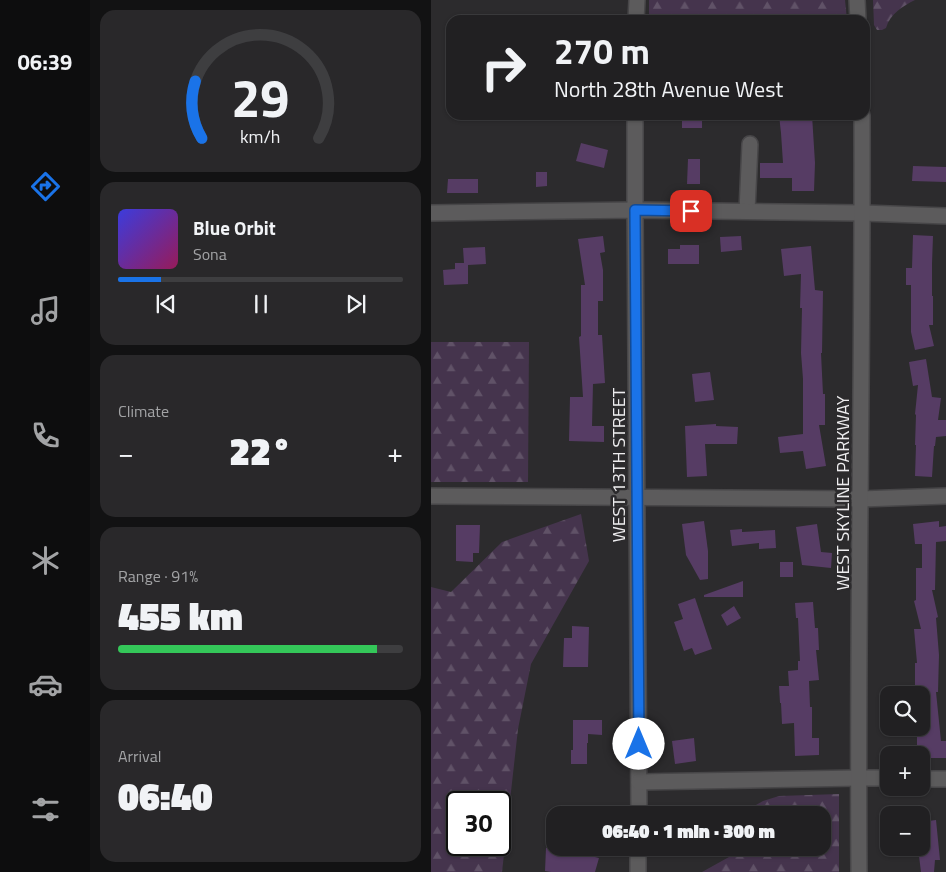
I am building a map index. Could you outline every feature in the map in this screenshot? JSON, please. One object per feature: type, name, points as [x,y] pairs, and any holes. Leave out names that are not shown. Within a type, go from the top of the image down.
[{"type":"street","points":[[636,15],[637,0]]},
{"type":"street","points":[[857,0],[858,15]]},
{"type":"street","name":"WEST 13TH STREET","points":[[635,120],[639,806]]},
{"type":"street","name":"WEST SKYLINE PARKWAY","points":[[859,872],[862,120]]},
{"type":"street","points":[[747,211],[750,144]]},
{"type":"street","points":[[431,213],[635,210],[946,216]]},
{"type":"street","points":[[431,496],[861,499],[946,496]]},
{"type":"street","points":[[639,782],[880,778]]},
{"type":"street","points":[[930,779],[946,779]]},
{"type":"street","points":[[638,872],[639,856]]},
{"type":"green space","points":[[649,0],[845,0],[846,15],[649,15]]},
{"type":"green space","points":[[873,0],[915,0],[894,15],[886,28],[877,30],[874,25]]},
{"type":"green space","points":[[431,342],[529,342],[528,482],[431,482]]},
{"type":"green space","points":[[581,514],[589,561],[531,664],[518,729],[511,792],[446,791],[446,856],[504,856],[502,872],[431,872],[431,587],[451,592],[502,542]]},
{"type":"green space","points":[[839,794],[839,872],[702,872],[730,856],[831,856],[831,806],[754,806],[779,796]]},
{"type":"building","points":[[682,120],[702,120],[702,128],[682,128]]},
{"type":"building","points":[[780,120],[812,120],[815,163],[814,191],[792,191],[792,178],[760,178],[760,163],[783,163]]},
{"type":"building","points":[[581,143],[608,150],[604,168],[576,161]]},
{"type":"building","points":[[688,159],[700,159],[700,184],[687,184]]},
{"type":"building","points":[[913,166],[946,167],[946,182],[912,181]]},
{"type":"building","points":[[536,172],[547,172],[547,186],[536,187]]},
{"type":"building","points":[[448,179],[478,179],[478,193],[447,193]]},
{"type":"building","points":[[913,235],[933,236],[933,325],[929,325],[934,346],[915,350],[911,332],[911,285],[906,285],[906,268],[912,268]]},
{"type":"building","points":[[603,236],[605,252],[600,253],[603,270],[603,301],[598,301],[598,335],[602,335],[605,383],[593,384],[592,426],[604,426],[604,442],[569,441],[570,397],[583,397],[579,337],[581,336],[581,285],[585,285],[578,239]]},
{"type":"building","points":[[741,236],[742,250],[721,252],[720,237]]},
{"type":"building","points":[[680,245],[699,245],[699,264],[668,264],[668,249],[680,249]]},
{"type":"building","points":[[811,246],[815,290],[823,291],[821,353],[823,394],[825,394],[825,425],[819,425],[826,466],[806,469],[803,451],[780,453],[778,437],[803,434],[801,274],[784,276],[781,249]]},
{"type":"building","points":[[485,247],[486,264],[468,265],[468,284],[444,285],[443,270],[455,269],[455,263],[464,263],[463,248]]},
{"type":"building","points":[[926,359],[932,397],[941,398],[938,420],[946,420],[946,436],[936,437],[932,477],[915,476],[915,414],[918,385],[913,386],[909,362]]},
{"type":"building","points":[[710,372],[714,400],[695,402],[692,374]]},
{"type":"building","points":[[716,424],[716,426],[738,427],[737,444],[705,444],[707,476],[687,477],[685,426]]},
{"type":"building","points":[[704,521],[708,551],[708,579],[700,580],[686,555],[682,524]]},
{"type":"building","points":[[939,521],[939,527],[946,526],[946,541],[936,542],[935,590],[932,590],[938,617],[936,618],[939,655],[938,692],[936,692],[941,741],[946,741],[946,758],[930,758],[930,746],[917,746],[917,736],[930,736],[930,686],[915,686],[915,663],[917,663],[914,629],[921,629],[914,601],[916,600],[916,568],[922,568],[922,544],[915,544],[913,524]]},
{"type":"building","points":[[817,524],[821,552],[832,553],[831,568],[802,565],[796,527]]},
{"type":"building","points":[[456,525],[480,525],[479,553],[473,553],[473,562],[456,561]]},
{"type":"building","points":[[742,529],[742,532],[775,530],[776,548],[759,549],[759,543],[732,546],[730,530]]},
{"type":"building","points":[[780,562],[793,562],[793,577],[780,577]]},
{"type":"building","points":[[743,581],[743,597],[704,597],[704,595]]},
{"type":"building","points":[[695,598],[712,649],[695,655],[692,648],[684,651],[674,622],[683,619],[678,604]]},
{"type":"building","points":[[813,602],[815,628],[818,628],[819,650],[816,650],[819,680],[809,681],[810,707],[812,707],[812,738],[819,738],[819,755],[795,756],[794,723],[782,724],[779,686],[789,686],[788,671],[798,670],[798,661],[800,661],[798,618],[796,618],[795,603]]},
{"type":"building","points":[[734,606],[741,618],[727,626],[721,615]]},
{"type":"building","points":[[572,626],[589,627],[588,667],[563,667],[564,638],[572,638]]},
{"type":"building","points":[[573,720],[602,720],[602,735],[588,734],[587,764],[571,764]]},
{"type":"building","points":[[694,738],[696,761],[675,764],[672,741]]},
{"type":"building","points":[[936,820],[940,860],[935,860],[934,872],[921,872],[919,856],[930,856],[930,821]]},
{"type":"building","points":[[546,848],[546,856],[591,856],[599,858],[595,872],[545,871]]},
{"type":"route","points":[[639,744],[635,210],[691,211]]}]
